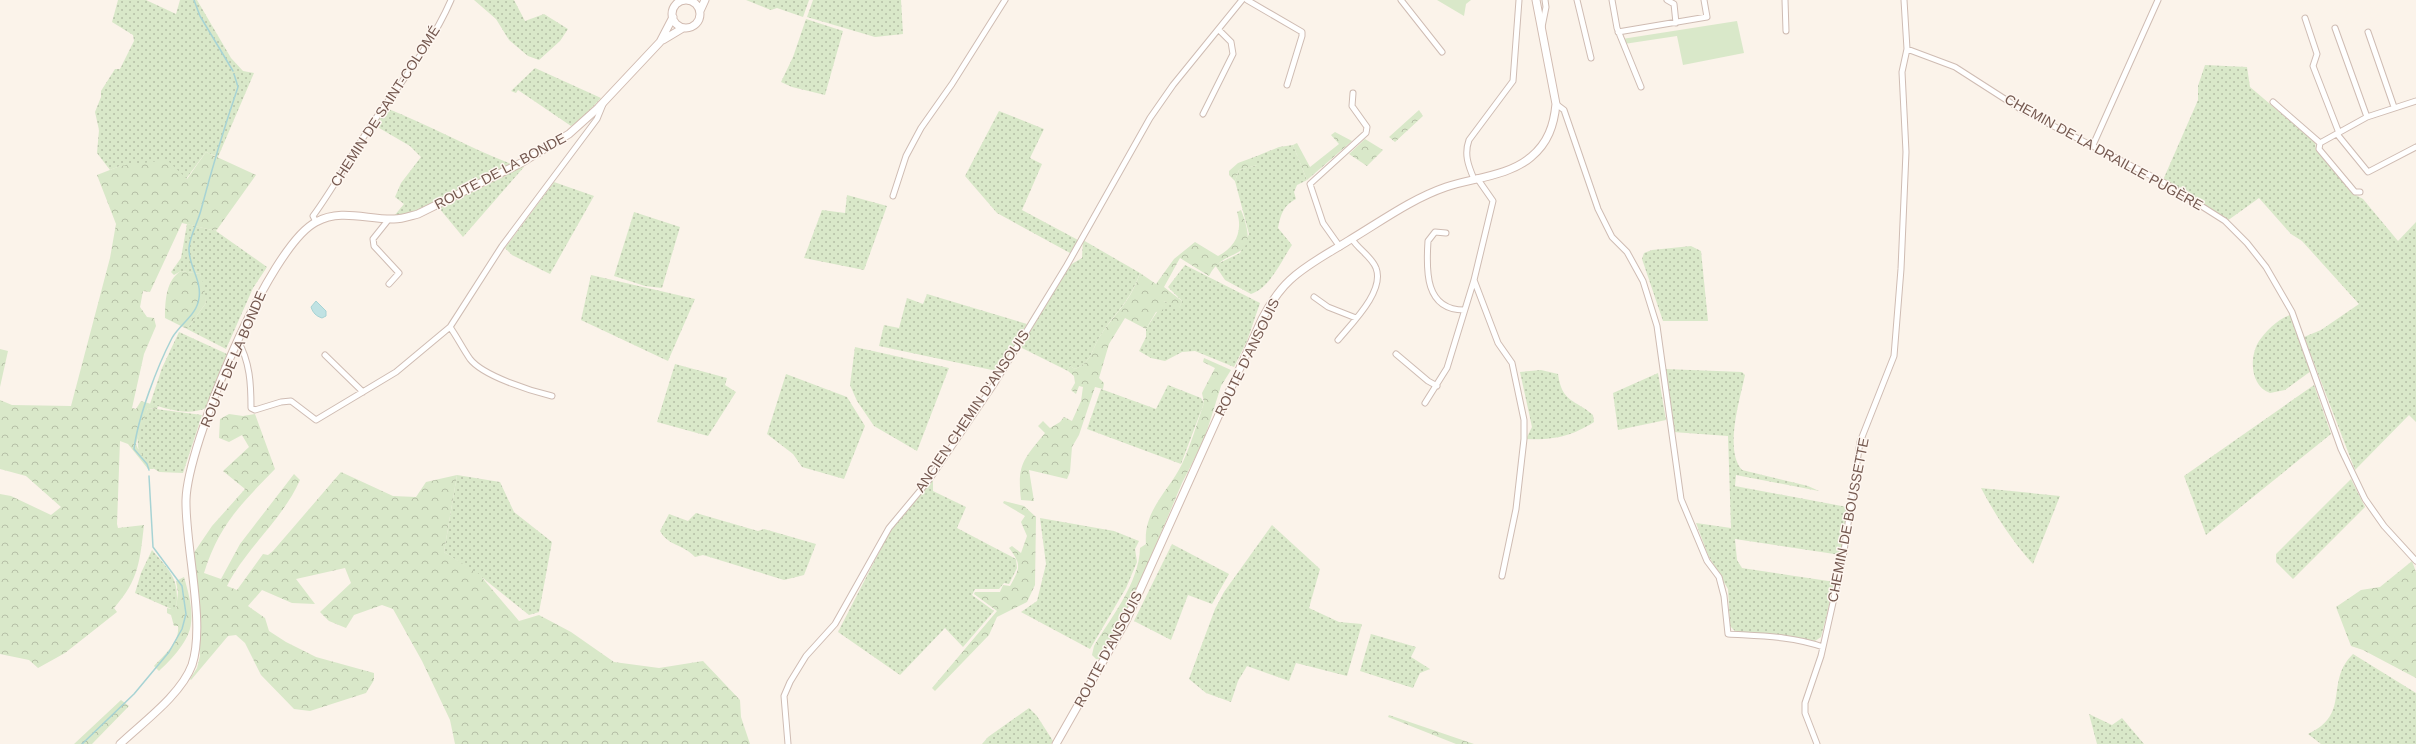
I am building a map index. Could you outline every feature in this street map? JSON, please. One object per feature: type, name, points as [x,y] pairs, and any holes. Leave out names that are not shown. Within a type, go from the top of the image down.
[{"type":"main road","points":[[700,11],[690,0],[682,1],[676,6],[673,17],[678,25],[683,28],[696,24],[705,0]]},
{"type":"main road","name":"ROUTE D'ANSOUIS","points":[[1056,744],[1127,619],[1272,301],[1298,274],[1340,246],[1416,200],[1434,192],[1505,170],[1530,157],[1546,140],[1555,116],[1556,104],[1536,0]]},
{"type":"main road","name":"ROUTE DE LA BONDE","points":[[120,744],[177,689],[191,666],[196,644],[196,621],[186,502],[188,477],[193,454],[238,341],[261,291],[294,242],[316,222],[326,217],[343,214],[389,219],[418,214],[521,163],[569,134],[605,101],[660,42],[673,17]]},
{"type":"main road","name":"ROUTE DE LA BONDE","points":[[660,42],[683,28]]},
{"type":"street","name":"CHEMIN DE SAINT-COLOMÉ","points":[[316,222],[313,216],[373,122],[404,80],[442,20],[451,0]]},
{"type":"street","points":[[893,196],[906,156],[921,128],[952,84],[1005,0]]},
{"type":"street","name":"ANCIEN CHEMIN D'ANSOUIS","points":[[788,744],[784,696],[790,682],[806,656],[835,624],[889,528],[929,480],[995,383],[1067,265],[1150,118],[1173,85],[1242,0]]},
{"type":"street","points":[[1247,0],[1302,32],[1287,85]]},
{"type":"street","points":[[1401,0],[1442,52]]},
{"type":"street","points":[[1425,404],[1437,386],[1446,368],[1474,280],[1493,201],[1475,179],[1466,158],[1466,148],[1469,140],[1513,81],[1519,0]]},
{"type":"street","points":[[1542,27],[1546,7],[1545,0]]},
{"type":"street","points":[[1577,0],[1591,58]]},
{"type":"street","points":[[1612,0],[1618,32],[1641,88]]},
{"type":"street","points":[[1667,0],[1674,4],[1676,22]]},
{"type":"street","points":[[1618,32],[1707,18],[1704,0]]},
{"type":"street","points":[[1785,0],[1786,31]]},
{"type":"street","name":"CHEMIN DE BOUSSETTE","points":[[1817,744],[1805,713],[1805,703],[1823,647],[1843,558],[1860,442],[1894,356],[1901,269],[1906,152],[1902,72],[1907,49],[1904,0]]},
{"type":"street","points":[[2093,145],[2158,0]]},
{"type":"street","points":[[2305,18],[2317,54],[2313,66],[2338,134],[2368,172],[2416,147]]},
{"type":"street","points":[[2335,28],[2367,118]]},
{"type":"street","points":[[1203,114],[1233,54],[1231,42],[1219,30]]},
{"type":"street","points":[[2368,32],[2394,107]]},
{"type":"street","name":"CHEMIN DE LA DRAILLE PUGÈRE","points":[[1907,49],[1955,67],[2022,110],[2165,183],[2210,210],[2225,221],[2247,243],[2266,267],[2292,312],[2341,449],[2365,499],[2384,526],[2416,561]]},
{"type":"street","points":[[1340,246],[1323,223],[1310,184],[1366,133],[1367,127],[1352,106],[1353,93]]},
{"type":"street","points":[[238,341],[244,352],[249,368],[251,408],[255,410],[281,402],[291,401],[316,420],[396,372],[450,327],[502,246],[597,119],[605,101]]},
{"type":"street","points":[[2320,143],[2367,118],[2394,107],[2416,101]]},
{"type":"street","points":[[2273,102],[2320,143]]},
{"type":"street","points":[[1556,104],[1564,110],[1598,209],[1612,237],[1627,252],[1643,281],[1656,326],[1681,499],[1707,561],[1719,577],[1724,596],[1728,634],[1774,636],[1808,642],[1823,647]]},
{"type":"street","points":[[2320,143],[2319,149],[2334,168],[2355,192],[2360,192]]},
{"type":"street","points":[[317,210],[326,217]]},
{"type":"street","points":[[389,219],[373,239],[374,246],[399,273],[389,284]]},
{"type":"street","points":[[1446,233],[1434,232],[1428,241],[1430,287],[1441,303],[1454,310],[1464,310]]},
{"type":"street","points":[[1338,340],[1373,295],[1378,274],[1376,267],[1352,239]]},
{"type":"street","points":[[1474,280],[1498,343],[1512,363],[1524,420],[1524,439],[1516,510],[1502,576]]},
{"type":"street","points":[[1314,297],[1328,307],[1356,318]]},
{"type":"street","points":[[450,327],[470,359],[482,368],[536,392],[552,396]]},
{"type":"street","points":[[1396,354],[1428,381],[1437,386]]},
{"type":"street","points":[[325,355],[363,392]]},
{"type":"green space","points":[[118,0],[146,0],[176,14],[180,0],[197,0],[231,58],[243,71],[254,73],[218,157],[206,152],[186,179],[120,166],[110,170],[97,153],[99,130],[95,112],[101,97],[101,91],[115,69],[120,69],[134,41],[133,35],[112,22]]},
{"type":"green space","points":[[474,0],[514,0],[525,21],[544,14],[568,29],[560,41],[539,60],[528,56],[509,40],[496,19]]},
{"type":"green space","points":[[746,0],[809,0],[803,17],[777,8],[771,10]]},
{"type":"green space","points":[[813,0],[901,0],[903,34],[875,37],[807,17]]},
{"type":"green space","points":[[1437,0],[1471,0],[1466,4],[1464,16]]},
{"type":"green space","points":[[806,19],[843,31],[825,95],[792,87],[781,82],[793,57]]},
{"type":"green space","points":[[1737,21],[1744,53],[1683,65],[1677,36],[1624,44],[1622,39]]},
{"type":"green space","points":[[2205,65],[2247,67],[2250,87],[2315,142],[2316,149],[2354,194],[2363,199],[2398,241],[2416,222],[2416,422],[2409,415],[2355,470],[2304,337],[2321,330],[2359,304],[2302,241],[2291,234],[2259,198],[2227,221],[2188,193],[2163,180],[2198,100],[2198,86]]},
{"type":"green space","points":[[535,68],[601,98],[582,118],[571,126],[518,90],[516,93],[511,91]]},
{"type":"green space","points":[[386,108],[511,164],[416,212],[394,216],[404,204],[395,197],[401,183],[421,157],[410,146],[374,125]]},
{"type":"green space","points":[[1419,110],[1423,116],[1395,142],[1389,137]]},
{"type":"green space","points":[[999,111],[1044,129],[1030,158],[1042,164],[1022,210],[1078,240],[1070,253],[997,213],[965,176]]},
{"type":"green space","points":[[1335,132],[1352,141],[1307,180],[1293,145],[1297,143],[1310,167],[1339,144],[1331,135]]},
{"type":"green space","points":[[1365,139],[1383,150],[1367,166],[1349,154]]},
{"type":"green space","points":[[1293,145],[1307,180],[1297,185],[1294,192],[1296,199],[1285,208],[1279,223],[1278,228],[1292,245],[1264,286],[1251,294],[1225,280],[1215,265],[1240,253],[1249,234],[1235,181],[1239,170],[1257,165],[1257,156],[1279,147]]},
{"type":"green space","points":[[206,152],[256,175],[216,231],[182,223],[150,292],[143,291],[140,307],[147,317],[154,318],[156,326],[144,354],[132,408],[136,409],[141,401],[158,406],[157,409],[148,408],[136,444],[138,449],[154,469],[148,469],[128,444],[120,441],[117,524],[118,528],[144,525],[137,569],[129,588],[114,608],[117,612],[65,653],[38,668],[29,660],[0,654],[0,494],[11,496],[51,515],[61,507],[26,476],[0,469],[0,400],[12,405],[71,406],[110,258],[116,224],[97,175],[120,166],[167,160],[187,179]]},
{"type":"green space","points":[[1257,156],[1257,165],[1239,170],[1235,181],[1229,175],[1229,171],[1238,163]]},
{"type":"green space","points":[[522,166],[524,167],[463,237],[439,208]]},
{"type":"green space","points":[[554,182],[594,196],[550,274],[512,255],[505,248]]},
{"type":"green space","points":[[847,195],[887,206],[864,270],[804,258],[822,210],[845,213]]},
{"type":"green space","points":[[1241,210],[1247,228],[1248,239],[1245,247],[1216,266],[1209,276],[1180,258],[1164,287],[1182,301],[1179,309],[1164,301],[1163,311],[1156,312],[1146,329],[1125,318],[1109,344],[1099,378],[1104,383],[1103,389],[1095,387],[1079,435],[1072,447],[1070,472],[1067,479],[1029,470],[1034,501],[1021,500],[1020,478],[1023,463],[1031,450],[1045,433],[1038,426],[1043,421],[1050,428],[1060,422],[1064,417],[1072,421],[1081,401],[1083,387],[1079,386],[1076,394],[1071,390],[1075,383],[1074,376],[1068,371],[1070,366],[1075,369],[1081,366],[1089,358],[1102,333],[1128,299],[1140,273],[1156,284],[1174,259],[1195,242],[1218,256],[1234,243],[1239,226],[1237,212]]},
{"type":"green space","points":[[634,212],[680,227],[662,288],[645,286],[614,276]]},
{"type":"green space","points":[[187,224],[216,231],[267,267],[253,288],[226,349],[187,329],[206,303],[200,274],[181,271],[174,275],[171,272],[181,258]]},
{"type":"green space","points":[[1083,240],[1140,273],[1132,292],[1102,333],[1092,354],[1081,366],[1075,369],[1070,366],[1068,371],[1020,347],[1070,265],[1082,258]]},
{"type":"green space","points":[[1691,246],[1701,251],[1708,321],[1663,321],[1642,259],[1644,253],[1652,250]]},
{"type":"green space","points":[[1185,265],[1260,303],[1247,341],[1234,367],[1195,351],[1182,352],[1165,361],[1151,358],[1139,351],[1146,337],[1146,329],[1164,301],[1179,308],[1182,301],[1168,287]]},
{"type":"green space","points":[[181,271],[200,274],[204,285],[206,303],[187,329],[165,318],[165,305],[169,285]]},
{"type":"green space","points":[[591,275],[695,299],[668,361],[581,320]]},
{"type":"green space","points":[[927,294],[1027,324],[1001,368],[992,370],[879,346],[884,325],[899,328],[907,298],[923,304]]},
{"type":"green space","points":[[2290,315],[2311,371],[2285,390],[2270,393],[2258,384],[2255,378],[2253,370],[2254,355],[2259,341],[2265,333],[2277,322]]},
{"type":"green space","points":[[179,332],[227,354],[206,408],[185,412],[150,404],[162,368]]},
{"type":"green space","points":[[855,347],[949,368],[917,451],[874,426],[857,401],[850,385]]},
{"type":"green space","points":[[0,349],[8,351],[0,387]]},
{"type":"green space","points":[[1204,358],[1231,370],[1221,386],[1204,440],[1182,483],[1137,590],[1100,659],[1096,659],[1092,655],[1094,646],[1130,586],[1135,574],[1140,548],[1146,544],[1146,532],[1153,511],[1158,501],[1177,474],[1191,442],[1204,403],[1202,393],[1215,368],[1203,362]]},
{"type":"green space","points":[[675,364],[727,378],[725,385],[736,392],[708,436],[657,422]]},
{"type":"green space","points":[[1665,369],[1742,372],[1745,375],[1735,424],[1734,451],[1742,470],[1808,486],[1819,491],[1736,475],[1735,486],[1847,507],[1841,555],[1735,539],[1737,560],[1742,568],[1835,582],[1821,637],[1815,641],[1755,633],[1737,633],[1730,626],[1728,589],[1708,555],[1696,523],[1731,528],[1728,436],[1673,432]]},
{"type":"green space","points":[[1541,370],[1558,374],[1560,383],[1566,395],[1593,415],[1594,422],[1577,431],[1562,436],[1545,439],[1526,439],[1532,427],[1520,372]]},
{"type":"green space","points":[[1658,373],[1666,420],[1618,430],[1613,393]]},
{"type":"green space","points":[[786,374],[847,397],[865,426],[844,479],[802,467],[793,454],[767,434]]},
{"type":"green space","points":[[1168,385],[1201,398],[1204,403],[1181,464],[1087,429],[1101,389],[1156,409]]},
{"type":"green space","points":[[2314,385],[2331,434],[2206,535],[2184,476]]},
{"type":"green space","points":[[148,408],[202,415],[183,473],[159,472],[149,465],[139,451],[138,436]]},
{"type":"green space","points":[[229,414],[243,416],[255,414],[275,469],[232,516],[217,541],[204,573],[221,579],[240,544],[294,474],[300,480],[293,494],[284,508],[244,559],[227,586],[237,590],[263,554],[268,555],[273,551],[341,472],[393,496],[416,497],[426,482],[457,475],[444,552],[479,574],[519,621],[539,615],[571,632],[614,662],[659,668],[703,661],[740,700],[741,717],[750,744],[455,744],[450,720],[422,661],[393,609],[382,605],[354,615],[346,628],[329,621],[320,612],[351,583],[345,568],[296,579],[315,604],[292,603],[262,590],[248,606],[265,618],[269,631],[286,642],[316,657],[374,673],[374,680],[366,693],[310,711],[294,709],[261,675],[245,643],[236,635],[228,636],[191,680],[190,679],[197,668],[200,656],[193,554],[212,526],[245,489],[223,471],[249,447],[242,435],[229,442],[219,438],[220,419]]},
{"type":"green space","points":[[457,475],[500,482],[514,512],[552,542],[539,612],[529,615],[479,575],[444,552]]},
{"type":"green space","points":[[933,478],[933,491],[966,507],[957,528],[1016,559],[1017,568],[1009,584],[1004,583],[999,589],[975,589],[972,595],[994,611],[963,647],[945,628],[900,675],[838,632],[890,531]]},
{"type":"green space","points":[[2351,479],[2365,507],[2293,579],[2276,562],[2276,554]]},
{"type":"green space","points":[[1981,488],[2060,496],[2033,564],[2005,528]]},
{"type":"green space","points":[[1004,501],[1024,506],[1036,517],[1035,585],[1027,602],[997,617],[989,635],[935,691],[932,688],[997,611],[974,594],[975,592],[1000,592],[1003,585],[1010,586],[1018,571],[1018,563],[1009,548],[1012,546],[1021,553],[1027,536],[1021,522],[1025,516],[1003,503]]},
{"type":"green space","points":[[696,513],[758,531],[764,529],[816,544],[804,575],[784,580],[703,555],[695,557],[686,550],[667,540],[660,531],[669,514],[688,521]]},
{"type":"green space","points":[[1040,518],[1114,531],[1139,541],[1135,549],[1137,562],[1126,588],[1090,649],[1021,612],[1037,601],[1046,564]]},
{"type":"green space","points":[[1272,525],[1320,569],[1309,608],[1339,622],[1362,624],[1347,676],[1296,663],[1289,681],[1247,666],[1238,681],[1231,702],[1206,693],[1189,679],[1215,609],[1224,592]]},
{"type":"green space","points":[[1172,544],[1229,574],[1212,604],[1188,595],[1171,640],[1134,621]]},
{"type":"green space","points":[[152,550],[165,565],[173,578],[177,592],[176,611],[135,593],[141,573]]},
{"type":"green space","points":[[2412,561],[2416,572],[2416,678],[2363,650],[2351,646],[2336,607],[2361,590],[2380,587]]},
{"type":"green space","points":[[184,577],[191,606],[190,629],[184,643],[159,671],[154,666],[167,653],[174,643],[178,632],[178,626],[174,626],[171,615],[167,613],[167,608],[176,610],[178,592],[176,581]]},
{"type":"green space","points":[[1371,634],[1416,647],[1411,657],[1430,669],[1420,673],[1413,688],[1360,671]]},
{"type":"green space","points":[[2353,654],[2416,693],[2416,744],[2321,744],[2308,734],[2321,726],[2330,717],[2334,707],[2340,676],[2345,665]]},
{"type":"green space","points":[[121,700],[129,706],[92,744],[74,744]]},
{"type":"green space","points":[[1029,708],[1037,716],[1053,741],[1051,744],[982,744],[988,737]]},
{"type":"green space","points":[[2089,714],[2112,725],[2122,718],[2144,744],[2097,744]]},
{"type":"green space","points":[[1389,715],[1474,744],[1456,744],[1388,717]]},
{"type":"water","points":[[316,301],[326,311],[326,316],[322,318],[315,314],[311,307]]},
{"type":"waterway","points":[[194,0],[200,16],[233,71]]},
{"type":"waterway","points":[[149,470],[147,464],[134,449],[136,436],[154,377],[166,350],[175,333],[192,314],[198,304],[199,285],[189,254],[189,248],[192,233],[200,215],[218,148],[238,87],[234,74]]},
{"type":"waterway","points":[[82,744],[134,694],[169,652],[182,629],[186,614],[182,586],[153,547],[149,476]]}]
